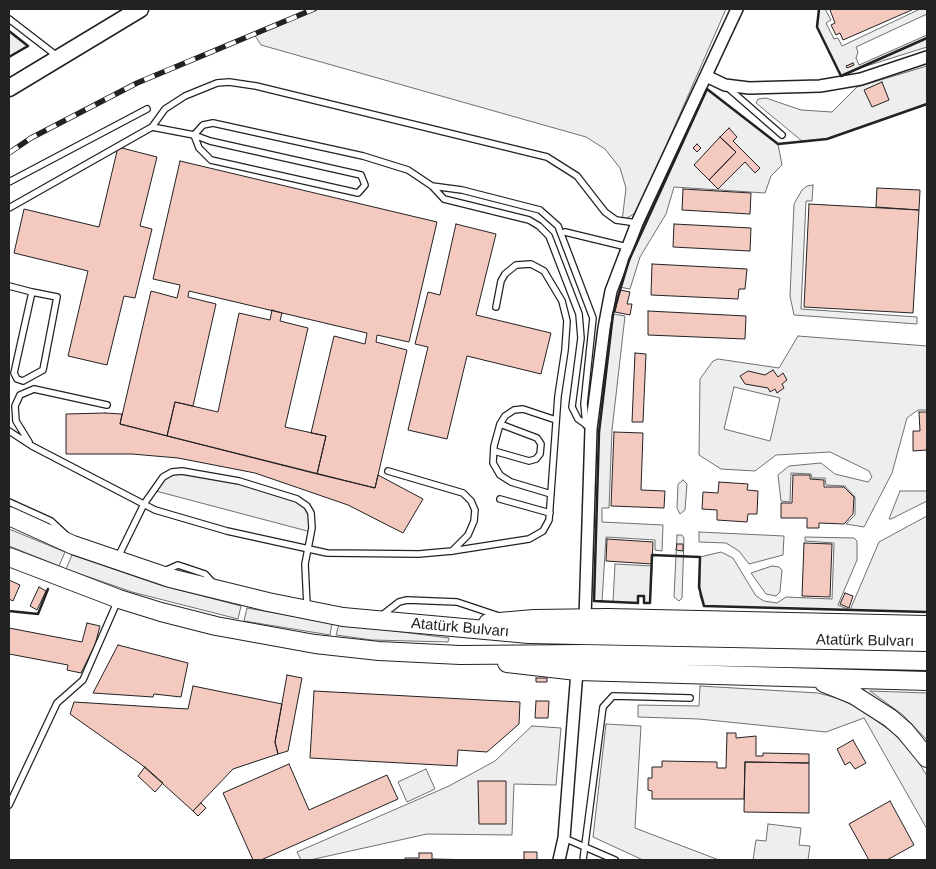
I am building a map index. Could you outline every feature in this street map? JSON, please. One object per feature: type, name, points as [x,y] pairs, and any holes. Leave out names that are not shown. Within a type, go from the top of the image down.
[{"type":"main road","points":[[9,88],[139,10]]},
{"type":"main road","name":"Atatürk Bulvarı","points":[[9,516],[73,545],[116,561],[218,591],[308,611],[375,620],[529,634],[927,642]]},
{"type":"main road","name":"Atatürk Bulvarı","points":[[9,557],[119,599],[162,612],[270,636],[379,650],[460,655],[584,654],[927,661]]},
{"type":"main road","points":[[445,627],[513,620],[585,618],[927,624]]},
{"type":"main road","points":[[460,655],[520,665],[578,671],[927,681]]},
{"type":"main road","points":[[796,677],[838,688],[872,704],[905,731],[927,758]]},
{"type":"street","points":[[585,618],[588,427],[607,309],[627,247],[637,223],[737,9]]},
{"type":"street","points":[[706,76],[725,86],[799,88],[840,84],[884,72],[927,57]]},
{"type":"street","points":[[559,860],[564,838],[578,671]]},
{"type":"lane","points":[[9,19],[59,58]]},
{"type":"lane","points":[[9,208],[152,127],[161,112],[178,100],[217,83],[229,82],[256,86],[547,157],[577,176],[605,212],[616,220],[637,223]]},
{"type":"lane","points":[[725,86],[782,135]]},
{"type":"lane","points":[[9,182],[147,109]]},
{"type":"lane","points":[[194,135],[203,125],[213,123],[363,156],[408,170],[432,186],[444,199],[529,220],[539,226],[549,236],[579,314],[581,338],[572,407],[578,419],[588,427]]},
{"type":"lane","points":[[152,127],[194,135],[210,141],[360,175],[365,185],[358,193],[211,160],[199,148],[194,135]]},
{"type":"lane","points":[[432,186],[462,190],[540,210],[558,226],[593,318],[584,404],[588,427]]},
{"type":"lane","points":[[565,232],[627,247]]},
{"type":"lane","points":[[9,431],[32,446],[155,510],[227,531],[327,553],[419,554],[529,539],[543,532],[549,520],[556,420],[567,321],[562,301],[544,271],[536,265],[526,263],[516,265],[503,277],[496,307]]},
{"type":"lane","points":[[9,286],[58,297],[43,370],[24,381],[17,380],[14,373],[32,292]]},
{"type":"lane","points":[[32,446],[16,421],[15,406],[20,395],[34,389],[107,405]]},
{"type":"lane","points":[[551,494],[511,482],[500,475],[493,463],[500,424],[505,416],[514,410],[523,409],[556,420]]},
{"type":"lane","points":[[494,451],[529,461],[536,459],[540,454],[541,444],[537,438],[500,424]]},
{"type":"lane","points":[[116,561],[144,504],[163,477],[172,472],[182,471],[239,481],[297,500],[307,506],[311,513],[312,528],[305,564],[305,590],[308,611]]},
{"type":"lane","points":[[388,471],[462,493],[471,501],[475,510],[474,522],[468,535],[452,551]]},
{"type":"lane","points":[[500,499],[550,513]]},
{"type":"lane","points":[[9,502],[51,521],[73,545]]},
{"type":"lane","points":[[9,805],[12,791],[57,703],[83,680],[119,599]]},
{"type":"lane","points":[[375,620],[399,602],[407,600],[457,602],[513,620]]},
{"type":"lane","points":[[583,860],[603,707],[609,699],[615,696],[690,698]]},
{"type":"lane","points":[[564,838],[615,860]]},
{"type":"shaded area","points":[[314,9],[726,9],[637,212],[622,221],[626,188],[620,168],[605,149],[586,137],[261,45],[254,34]]},
{"type":"shaded area","points":[[819,9],[825,9],[831,20],[826,23],[834,39],[838,38],[842,46],[920,9],[927,9],[927,14],[856,47],[858,52],[856,58],[859,65],[927,35],[927,47],[860,68],[841,76],[817,27]]},
{"type":"shaded area","points":[[9,31],[28,46],[9,57]]},
{"type":"shaded area","points":[[927,66],[927,104],[827,139],[802,141],[756,103],[758,99],[766,98],[801,110],[832,112],[857,87]]},
{"type":"shaded area","points":[[707,89],[778,144],[782,165],[771,176],[765,193],[674,187],[666,214],[640,257],[630,289],[619,287],[629,260]]},
{"type":"shaded area","points":[[813,185],[812,201],[806,201],[801,309],[917,317],[917,324],[794,315],[790,296],[794,204],[802,190],[807,186]]},
{"type":"shaded area","points":[[613,314],[625,316],[612,430],[609,508],[602,508],[602,522],[663,525],[662,551],[655,550],[655,540],[606,537],[602,602],[594,601],[599,432]]},
{"type":"shaded area","points":[[798,336],[927,346],[927,410],[918,410],[907,418],[892,473],[864,527],[846,524],[855,515],[855,497],[845,486],[826,485],[825,478],[812,478],[811,474],[791,473],[790,502],[781,501],[778,475],[789,466],[821,463],[835,474],[868,482],[872,477],[869,471],[830,452],[776,455],[755,471],[721,469],[699,455],[700,379],[713,361],[718,359],[779,368]],"holes":[[[734,387],[780,398],[770,441],[724,429]]]},
{"type":"shaded area","points":[[172,472],[206,475],[297,499],[307,506],[311,532],[152,490]]},
{"type":"shaded area","points":[[683,480],[687,484],[685,510],[680,514],[677,508],[678,484]]},
{"type":"shaded area","points":[[900,491],[927,491],[927,501],[889,519]]},
{"type":"shaded area","points":[[927,516],[927,612],[850,610],[879,542]]},
{"type":"shaded area","points":[[9,529],[65,552],[59,566],[9,546]]},
{"type":"shaded area","points":[[699,532],[784,536],[783,555],[749,564],[739,551],[726,543],[699,542]]},
{"type":"shaded area","points":[[677,535],[682,535],[684,538],[682,598],[679,601],[674,597]]},
{"type":"shaded area","points":[[805,537],[854,538],[857,541],[857,560],[838,605],[850,610],[704,606],[700,596],[700,557],[721,552],[733,558],[756,596],[764,601],[777,603],[786,597],[832,599],[834,543],[805,541]]},
{"type":"shaded area","points":[[72,555],[160,585],[241,606],[238,619],[132,592],[66,569]]},
{"type":"shaded area","points":[[615,564],[652,566],[650,603],[644,603],[644,596],[638,596],[638,603],[613,602]]},
{"type":"shaded area","points":[[772,566],[779,567],[782,570],[780,592],[776,596],[766,594],[751,573]]},
{"type":"shaded area","points":[[247,608],[332,623],[330,635],[244,621]]},
{"type":"shaded area","points":[[339,624],[449,638],[448,642],[372,640],[336,635]]},
{"type":"shaded area","points":[[700,686],[818,693],[837,698],[859,708],[892,732],[914,755],[927,776],[927,829],[864,718],[826,732],[699,719],[638,717],[638,705],[699,706]]},
{"type":"shaded area","points":[[870,691],[927,693],[927,740],[903,715]]},
{"type":"shaded area","points":[[606,724],[641,726],[635,828],[719,860],[643,860],[593,837]]},
{"type":"shaded area","points":[[532,726],[561,728],[556,785],[514,784],[512,835],[427,834],[310,860],[301,860],[297,852],[449,786],[495,761]]},
{"type":"shaded area","points":[[426,769],[435,789],[407,802],[398,782]]},
{"type":"shaded area","points":[[768,824],[801,828],[799,845],[810,846],[808,860],[753,860],[756,840],[766,841]]},
{"type":"building","points":[[914,9],[843,40],[840,33],[836,35],[831,25],[835,23],[830,10]]},
{"type":"building","points":[[853,63],[854,65],[847,68],[846,66]]},
{"type":"building","points":[[882,82],[889,100],[872,107],[864,90]]},
{"type":"building","points":[[729,128],[737,137],[733,141],[760,168],[755,173],[745,162],[718,189],[709,180],[736,152],[720,137]]},
{"type":"building","points":[[720,137],[736,152],[709,180],[694,165]]},
{"type":"building","points":[[697,144],[701,148],[697,152],[693,148]]},
{"type":"building","points":[[118,147],[157,157],[140,226],[152,229],[135,298],[124,296],[107,365],[68,356],[88,271],[14,253],[24,209],[99,227]]},
{"type":"building","points":[[180,161],[437,222],[409,342],[377,335],[376,342],[407,350],[375,488],[317,474],[326,436],[311,433],[334,336],[365,344],[367,333],[189,291],[188,297],[216,304],[193,406],[175,402],[167,436],[120,424],[151,291],[177,298],[180,285],[153,279]]},
{"type":"building","points":[[877,188],[920,190],[919,210],[876,207]]},
{"type":"building","points":[[683,189],[751,193],[750,214],[682,210]]},
{"type":"building","points":[[809,204],[919,210],[913,313],[804,307]]},
{"type":"building","points":[[456,224],[496,234],[476,315],[551,333],[541,374],[467,356],[447,439],[408,430],[428,347],[415,344],[428,292],[440,295]]},
{"type":"building","points":[[674,224],[751,228],[750,251],[673,247]]},
{"type":"building","points":[[652,264],[747,269],[745,289],[739,289],[738,299],[651,295]]},
{"type":"building","points":[[620,290],[630,292],[627,304],[632,304],[630,315],[615,312]]},
{"type":"building","points":[[272,310],[282,313],[280,321],[308,328],[285,427],[326,436],[317,474],[167,436],[175,402],[218,412],[239,313],[270,320]]},
{"type":"building","points":[[648,311],[746,316],[745,339],[648,335]]},
{"type":"building","points":[[635,353],[646,354],[643,422],[632,422]]},
{"type":"building","points":[[773,370],[778,377],[783,373],[787,380],[782,384],[784,388],[777,393],[775,389],[770,392],[768,388],[745,384],[740,376],[748,371],[765,375]]},
{"type":"building","points":[[919,412],[927,412],[927,450],[913,451],[913,431],[920,431]]},
{"type":"building","points":[[66,414],[122,414],[120,424],[375,488],[378,475],[423,499],[403,533],[348,505],[255,473],[178,458],[132,454],[66,454]]},
{"type":"building","points":[[614,432],[643,433],[641,490],[665,491],[664,508],[611,506]]},
{"type":"building","points":[[793,475],[810,475],[810,479],[824,480],[824,487],[844,487],[854,497],[853,514],[844,524],[819,523],[819,528],[807,528],[807,518],[781,518],[781,503],[792,503]]},
{"type":"building","points":[[719,482],[748,484],[747,490],[758,491],[757,514],[748,514],[747,522],[717,520],[717,510],[702,509],[703,492],[718,493]]},
{"type":"building","points":[[607,539],[653,542],[652,564],[606,561]]},
{"type":"building","points":[[804,543],[832,544],[830,597],[802,596]]},
{"type":"building","points":[[677,544],[683,544],[683,551],[676,550]]},
{"type":"building","points":[[9,580],[20,585],[13,601],[9,599]]},
{"type":"building","points":[[39,587],[46,591],[37,610],[30,606]]},
{"type":"building","points":[[845,593],[853,596],[849,608],[840,604]]},
{"type":"building","points":[[87,623],[100,626],[95,645],[81,673],[67,670],[68,665],[9,654],[9,628],[82,642]]},
{"type":"building","points":[[118,645],[188,663],[181,697],[154,694],[153,697],[93,693]]},
{"type":"building","points":[[287,675],[302,678],[288,751],[278,754],[275,742]]},
{"type":"building","points":[[536,678],[547,678],[547,682],[536,682]]},
{"type":"building","points":[[193,686],[282,704],[275,742],[278,754],[233,769],[193,811],[142,765],[70,714],[74,702],[188,709]]},
{"type":"building","points":[[314,691],[520,702],[519,724],[487,752],[458,750],[457,766],[310,758]]},
{"type":"building","points":[[536,701],[549,701],[548,718],[535,718]]},
{"type":"building","points":[[727,733],[736,733],[736,738],[756,736],[756,756],[763,756],[763,753],[809,754],[809,763],[745,762],[744,799],[652,799],[652,791],[648,790],[648,778],[652,778],[652,767],[662,767],[662,761],[717,762],[717,768],[726,768]]},
{"type":"building","points":[[853,740],[866,763],[855,769],[850,762],[845,765],[837,749]]},
{"type":"building","points":[[745,762],[809,763],[809,813],[744,812]]},
{"type":"building","points":[[289,764],[309,810],[387,775],[398,799],[261,860],[253,860],[223,793]]},
{"type":"building","points":[[145,767],[163,783],[155,792],[138,776]]},
{"type":"building","points":[[478,781],[506,781],[506,824],[479,824]]},
{"type":"building","points":[[890,801],[914,845],[887,860],[869,860],[849,824]]},
{"type":"building","points":[[201,803],[206,808],[198,816],[193,811]]},
{"type":"building","points":[[524,852],[537,852],[537,860],[524,860]]},
{"type":"building","points":[[419,853],[432,853],[432,859],[481,860],[405,860],[405,858],[419,858]]},
{"type":"railway","points":[[9,153],[31,138],[137,83],[314,9]]},
{"type":"wall","points":[[819,9],[817,27],[841,76],[927,38]]},
{"type":"wall","points":[[9,31],[28,46],[9,57]]},
{"type":"wall","points":[[927,104],[827,139],[778,144],[707,89],[629,260],[613,314],[599,432],[594,601],[638,603],[638,596],[644,596],[644,603],[650,603],[652,555],[700,557],[699,587],[704,606],[927,612]]},
{"type":"wall","points":[[9,611],[38,614],[48,589]]}]
